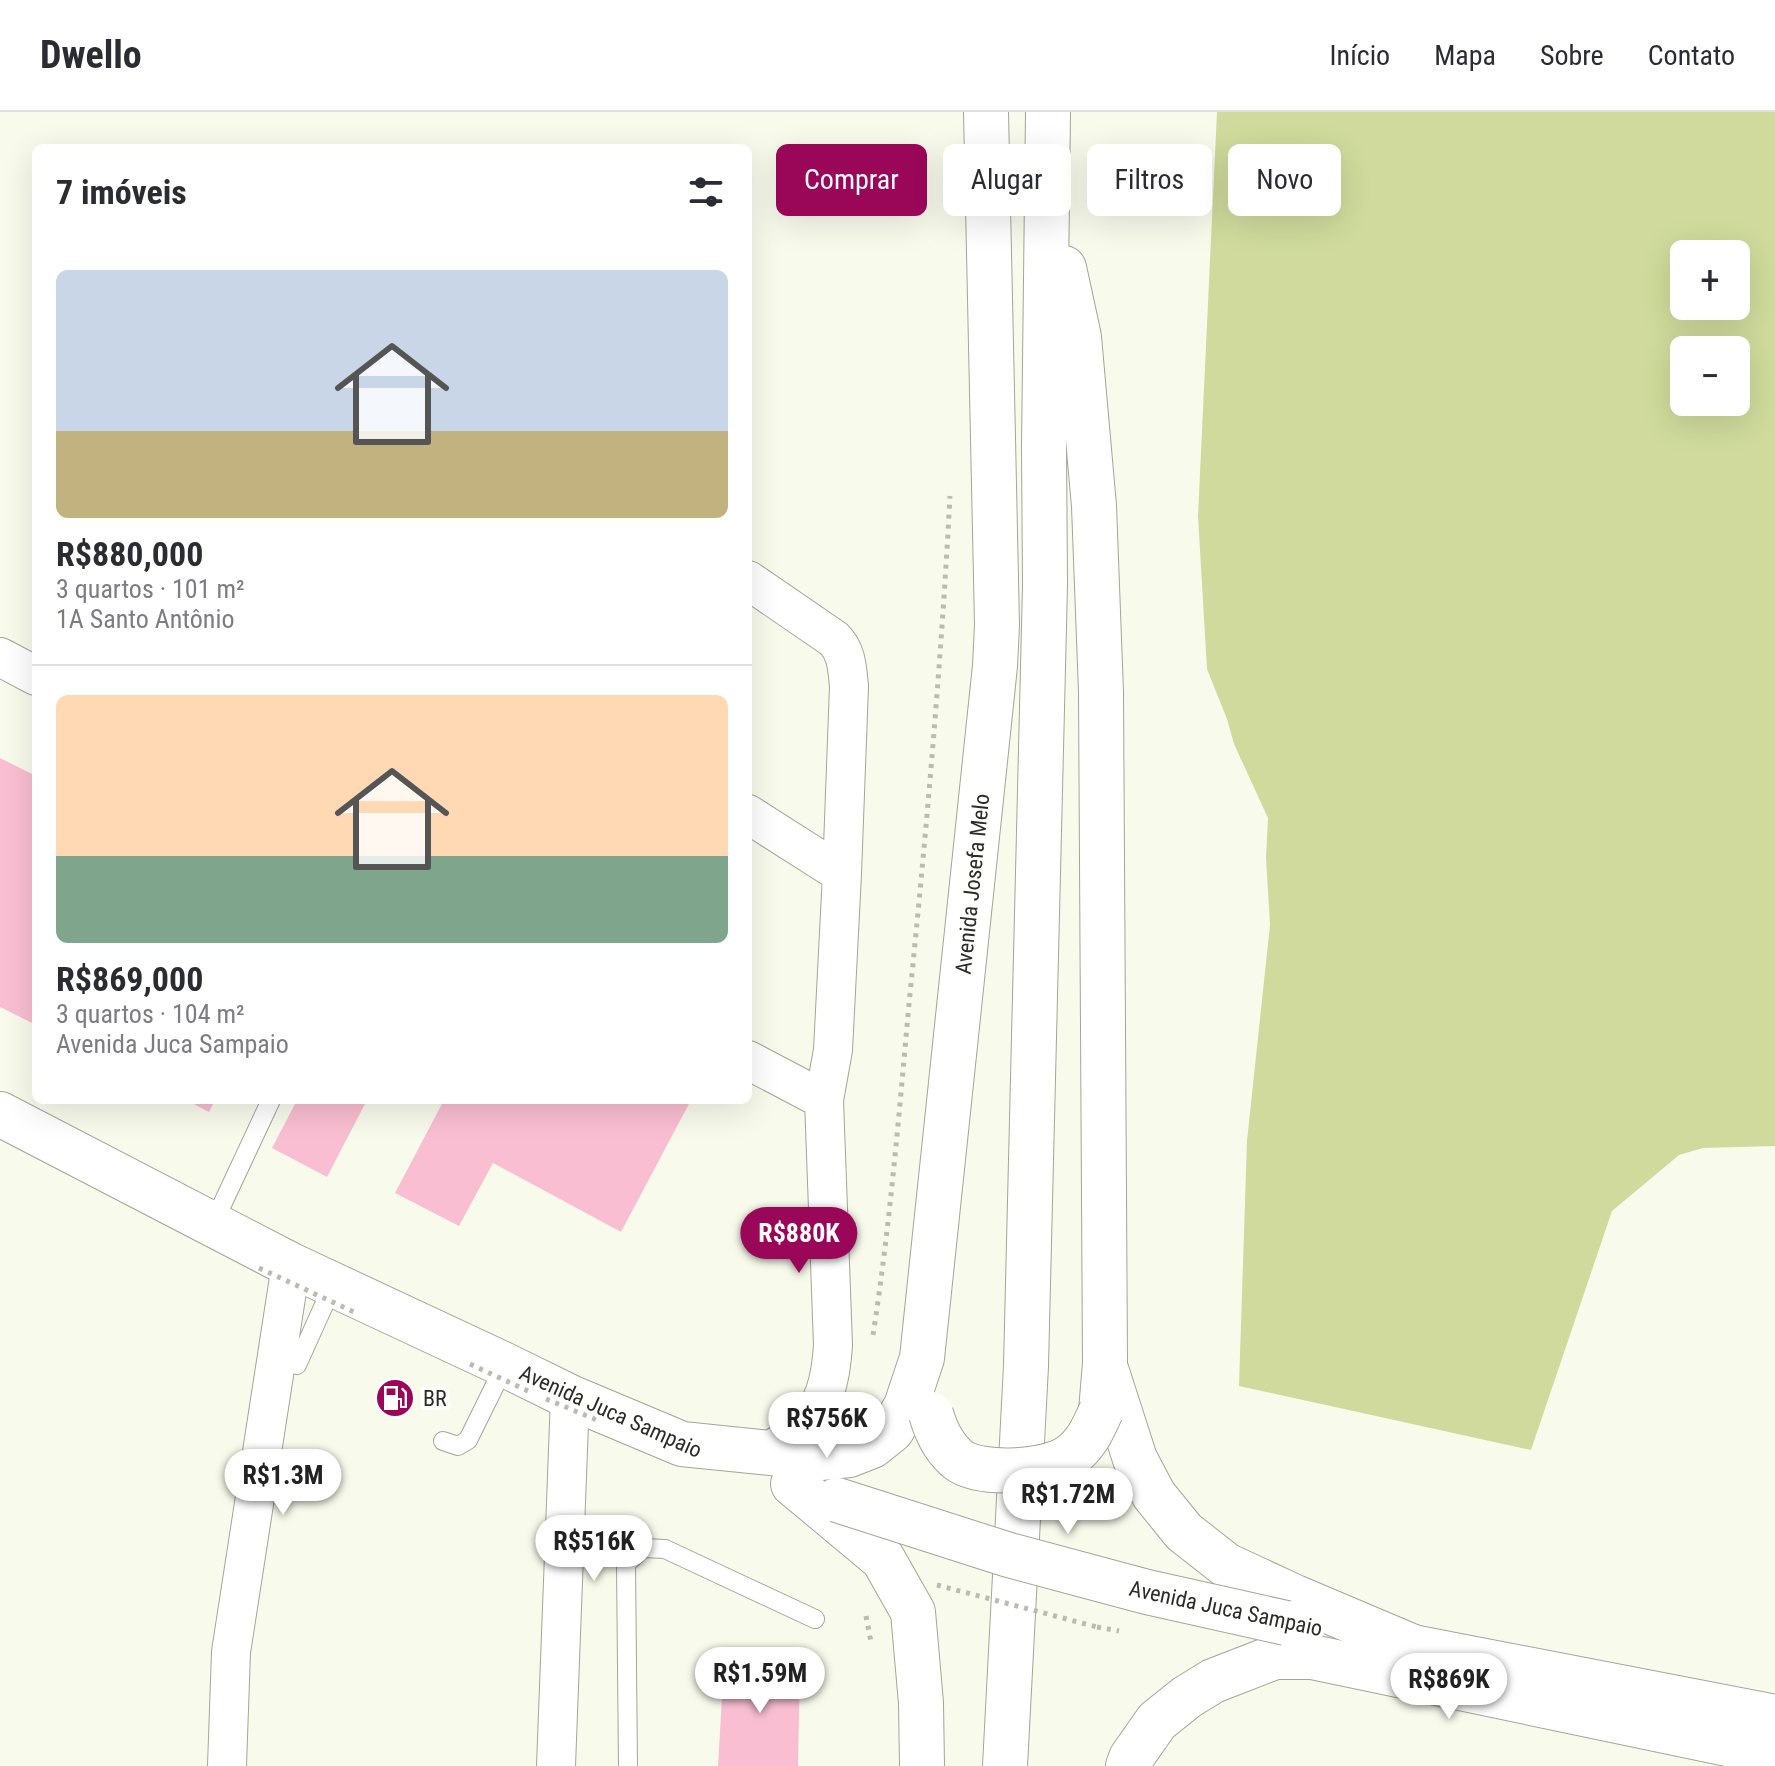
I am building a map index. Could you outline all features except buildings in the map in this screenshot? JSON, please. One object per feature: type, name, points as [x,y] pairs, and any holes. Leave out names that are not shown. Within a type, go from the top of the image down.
[{"type":"main road","name":"Avenida Josefa Melo","points":[[682,1444],[780,1468],[820,1458],[849,1455],[872,1446],[892,1430],[906,1406],[922,1358],[995,666],[997,625],[986,112]]},
{"type":"main road","points":[[1048,112],[1048,144]]},
{"type":"main road","points":[[1005,1766],[1026,1366],[1045,585],[1048,216]]},
{"type":"main road","points":[[922,1358],[935,1429],[961,1461],[977,1467],[1021,1470],[1068,1458],[1089,1438],[1101,1411],[1105,1363],[1101,692],[1094,506],[1079,337],[1053,216]]},
{"type":"main road","name":"Avenida Juca Sampaio","points":[[0,1114],[213,1225],[275,1267],[536,1389],[682,1444]]},
{"type":"main road","points":[[1105,1363],[1135,1459],[1154,1495],[1184,1532],[1226,1565],[1413,1647]]},
{"type":"main road","points":[[780,1468],[883,1559],[913,1612],[921,1703],[922,1766]]},
{"type":"main road","name":"Avenida Juca Sampaio","points":[[780,1468],[837,1500],[1009,1555],[1147,1592],[1286,1623],[1775,1717]]},
{"type":"main road","name":"Avenida Juca Sampaio","points":[[1128,1766],[1157,1721],[1187,1697],[1213,1681],[1275,1657],[1312,1657],[1775,1754]]},
{"type":"street","points":[[752,583],[834,639],[844,651],[849,686],[833,1050],[824,1100],[831,1371],[822,1404],[800,1430],[780,1468]]},
{"type":"street","points":[[0,657],[32,674]]},
{"type":"street","points":[[752,817],[842,874]]},
{"type":"street","points":[[752,1062],[824,1100]]},
{"type":"street","points":[[227,1766],[231,1652],[295,1365],[275,1267]]},
{"type":"street","points":[[536,1389],[556,1766]]},
{"type":"lane","points":[[213,1225],[269,1104]]},
{"type":"lane","points":[[295,1365],[344,1298]]},
{"type":"lane","points":[[443,1441],[458,1446],[536,1389]]},
{"type":"lane","points":[[628,1766],[626,1564],[643,1548],[665,1549],[815,1619]]},
{"type":"path","points":[[873,1336],[886,1250],[927,822],[950,489]]},
{"type":"path","points":[[275,1267],[344,1298]]},
{"type":"path","points":[[937,1585],[1097,1627]]},
{"type":"path","points":[[864,1605],[873,1652]]},
{"type":"green space","points":[[1217,112],[1775,112],[1775,1146],[1703,1148],[1679,1155],[1612,1211],[1531,1450],[1239,1386],[1247,1141],[1270,925],[1266,858],[1268,818],[1234,744],[1207,669],[1198,516]]},
{"type":"place","name":"BR","points":[[395,1398]]}]
